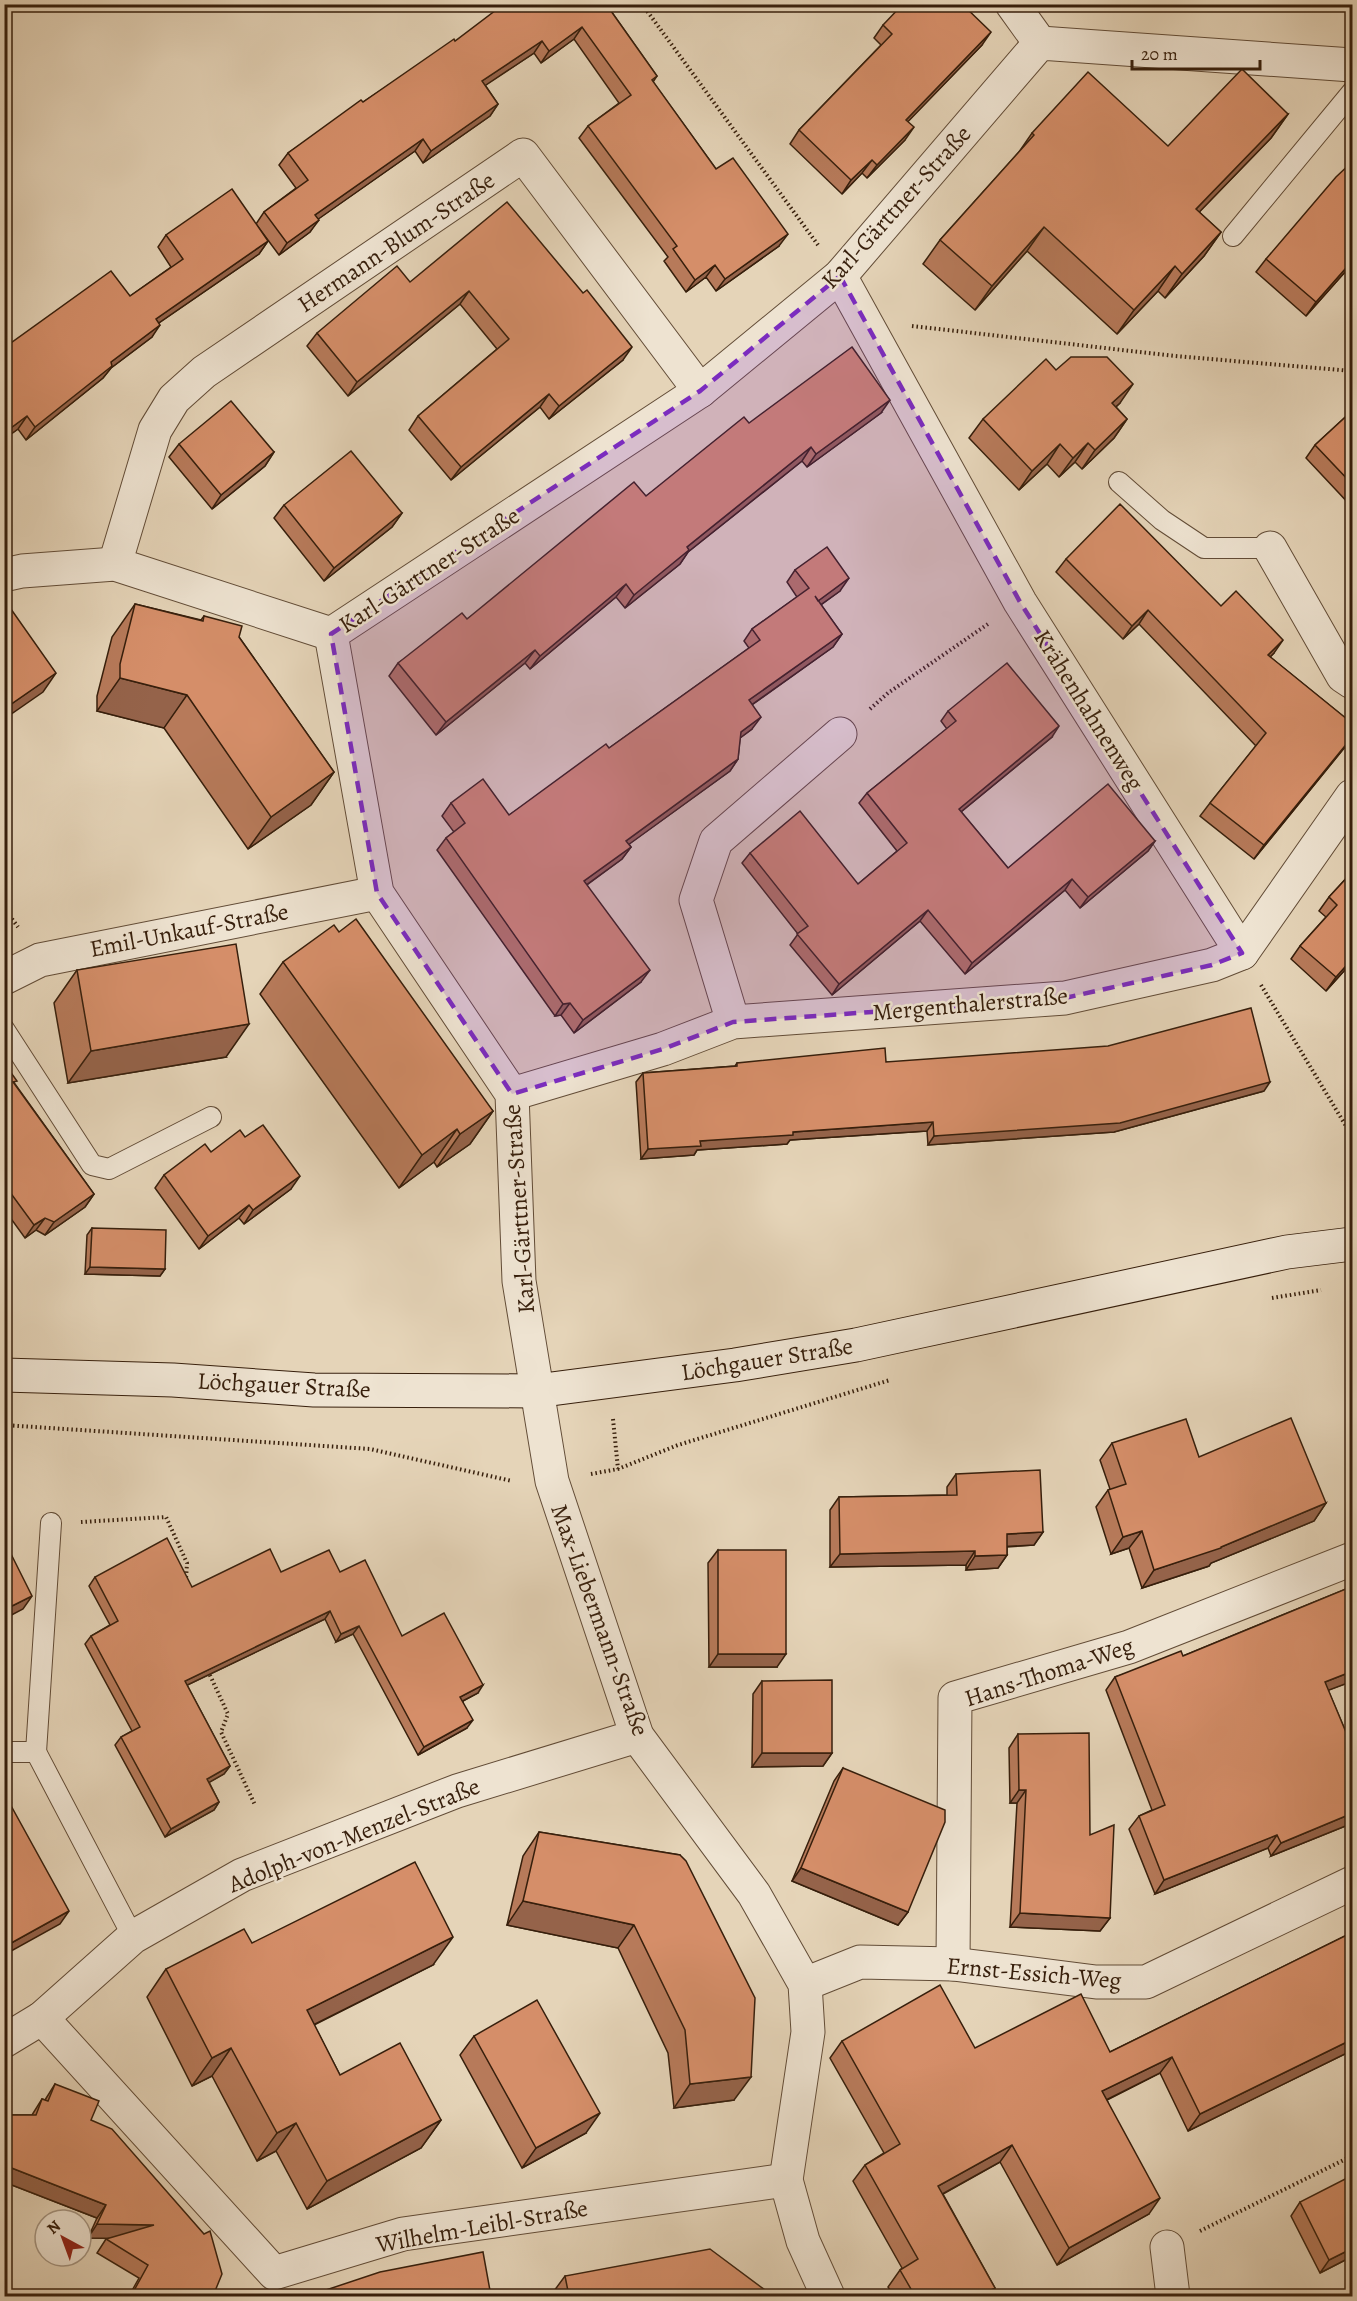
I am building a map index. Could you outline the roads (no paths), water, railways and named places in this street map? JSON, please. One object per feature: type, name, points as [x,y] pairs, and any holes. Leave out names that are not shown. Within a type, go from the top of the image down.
[{"type":"street","points":[[1013,5],[1040,43],[1353,65]]},
{"type":"street","name":"Karl-Gärttner-Straße","points":[[536,1391],[519,1281],[512,1094],[377,893],[331,634],[700,391],[840,276],[1040,43]]},
{"type":"street","name":"Hermann-Blum-Straße","points":[[115,564],[155,430],[174,399],[204,372],[523,155],[700,391]]},
{"type":"street","name":"Krähenhahnenweg","points":[[840,276],[1020,602],[1242,953]]},
{"type":"street","points":[[1270,548],[1343,676],[1353,682]]},
{"type":"street","points":[[4,575],[22,571],[115,564],[331,634]]},
{"type":"street","points":[[733,1022],[696,900],[716,841],[840,734]]},
{"type":"street","points":[[1242,953],[1353,796]]},
{"type":"street","name":"Emil-Unkauf-Straße","points":[[4,978],[40,960],[377,893]]},
{"type":"street","name":"Mergenthalerstraße","points":[[512,1094],[663,1050],[733,1022],[1065,998],[1212,965],[1242,953]]},
{"type":"street","name":"Löchgauer Straße","points":[[4,1375],[173,1380],[314,1390],[536,1391],[735,1365],[856,1346],[1287,1252],[1353,1244]]},
{"type":"street","name":"Max-Liebermann-Straße","points":[[536,1391],[552,1481],[637,1736],[754,1894],[805,1984],[808,2032],[786,2180],[803,2241],[828,2296]]},
{"type":"street","name":"Hans-Thoma-Weg","points":[[953,1964],[955,1698],[1129,1647],[1353,1559]]},
{"type":"street","name":"Adolph-von-Menzel-Straße","points":[[4,2041],[42,2018],[133,1937],[242,1875],[457,1791],[637,1736]]},
{"type":"street","name":"Ernst-Essich-Weg","points":[[805,1984],[860,1962],[953,1964],[1096,1982],[1146,1982],[1353,1883]]},
{"type":"street","name":"Wilhelm-Leibl-Straße","points":[[42,2018],[269,2285],[403,2234],[786,2180]]},
{"type":"street","points":[[1167,2247],[1173,2296]]},
{"type":"lane","points":[[1233,236],[1353,92]]},
{"type":"lane","points":[[1119,482],[1162,520],[1204,548],[1270,548]]},
{"type":"lane","points":[[4,1029],[92,1165],[109,1169],[211,1117]]},
{"type":"lane","points":[[51,1523],[36,1752],[133,1937]]},
{"type":"lane","points":[[4,1752],[36,1752]]}]
